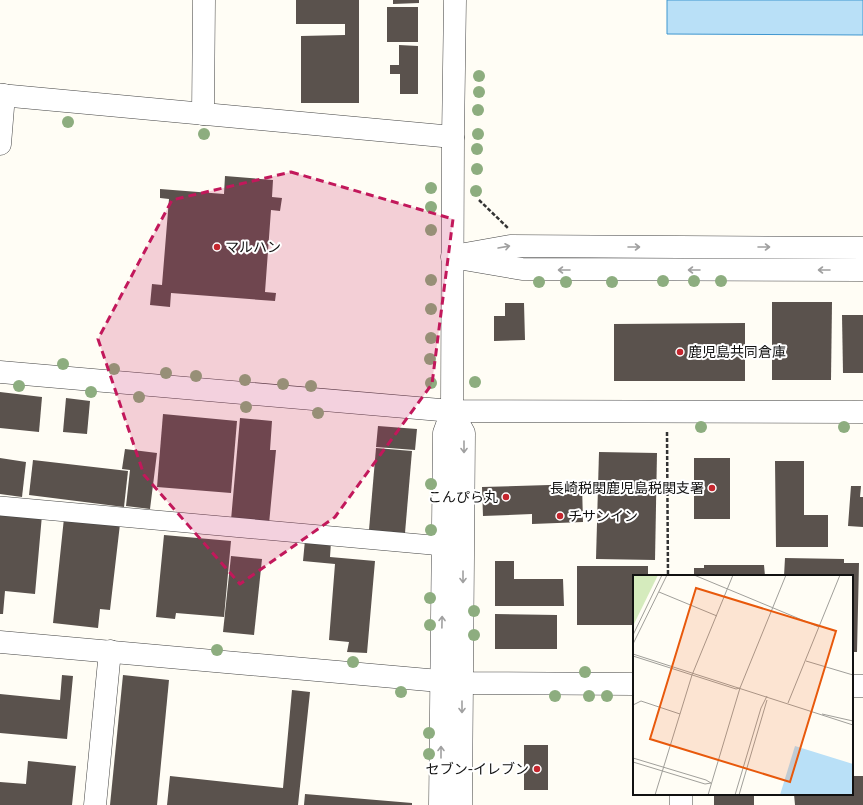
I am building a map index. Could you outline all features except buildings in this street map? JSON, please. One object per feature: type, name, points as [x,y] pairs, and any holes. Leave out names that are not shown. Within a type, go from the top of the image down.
[{"type":"street","points":[[203,114],[204,0]]},
{"type":"street","points":[[455,0],[452,411],[444,433],[443,546],[461,805]]},
{"type":"street","points":[[0,144],[2,95],[453,137]]},
{"type":"street","points":[[452,257],[510,246],[863,248]]},
{"type":"street","points":[[452,257],[522,269],[863,270]]},
{"type":"street","points":[[0,372],[452,411],[863,412]]},
{"type":"street","points":[[440,805],[452,682],[464,433],[452,411]]},
{"type":"street","points":[[0,506],[443,546]]},
{"type":"street","points":[[0,642],[452,682],[633,684]]},
{"type":"street","points":[[95,805],[110,651]]},
{"type":"path","points":[[480,200],[511,231]]},
{"type":"path","points":[[667,432],[668,575]]},
{"type":"highlighted area","points":[[291,172],[453,219],[432,384],[335,517],[240,584],[144,475],[98,339],[172,200]]},
{"type":"water","points":[[667,0],[863,0],[863,35],[667,34]]},
{"type":"place","name":"マルハン","points":[[217,247]]},
{"type":"place","name":"鹿児島共同倉庫","points":[[680,352]]},
{"type":"place","name":"長崎税関鹿児島税関支署","points":[[712,488]]},
{"type":"place","name":"こんぴら丸","points":[[506,497]]},
{"type":"place","name":"チサンイン","points":[[560,516]]},
{"type":"place","name":"セブン-イレブン","points":[[537,769]]}]
